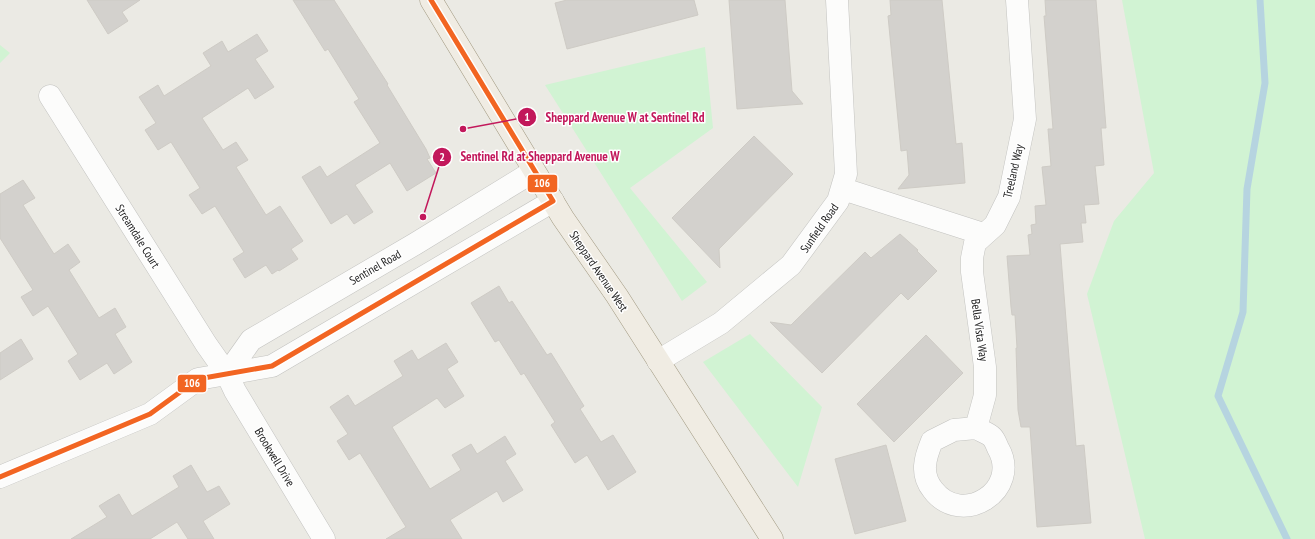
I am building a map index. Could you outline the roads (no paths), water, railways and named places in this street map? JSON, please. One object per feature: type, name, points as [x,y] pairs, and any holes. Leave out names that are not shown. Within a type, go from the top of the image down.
[{"type":"main road","name":"Sheppard Avenue West","points":[[431,0],[534,171],[772,539]]},
{"type":"street","name":"Sunfield Road","points":[[658,361],[721,323],[792,265],[831,213],[843,189],[846,174],[837,0]]},
{"type":"street","name":"Treeland Way","points":[[983,234],[995,225],[1009,197],[1024,119],[1017,0]]},
{"type":"street","name":"Streamdale Court","points":[[50,96],[206,344],[227,374]]},
{"type":"street","name":"Sentinel Road","points":[[227,374],[251,340],[415,244],[534,171]]},
{"type":"street","points":[[843,189],[983,234]]},
{"type":"street","points":[[0,477],[150,414],[198,379],[272,366],[553,201]]},
{"type":"street","name":"Bella Vista Way","points":[[976,428],[984,395],[985,367],[972,272],[972,258],[975,243],[983,234]]},
{"type":"street","name":"Brookwell Drive","points":[[227,374],[235,391],[324,539]]},
{"type":"waterway","points":[[1260,0],[1265,83],[1247,189],[1243,312],[1218,396],[1287,539]]},
{"type":"place","name":"Sheppard Avenue W at Sentinel Rd","points":[[463,129]]},
{"type":"place","name":"Sentinel Rd at Sheppard Avenue W","points":[[423,217]]}]
